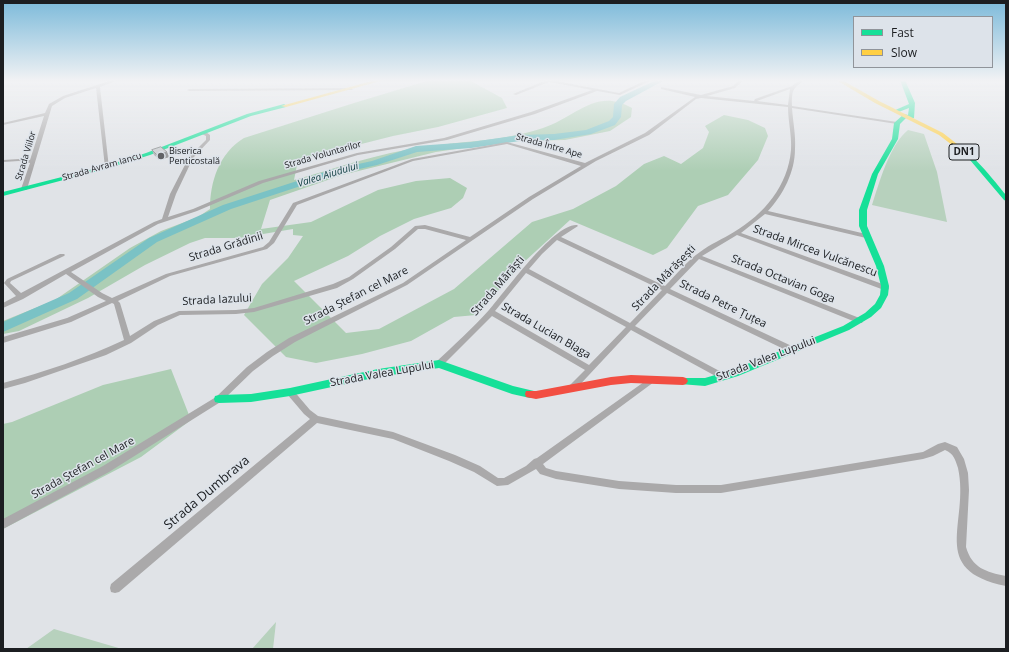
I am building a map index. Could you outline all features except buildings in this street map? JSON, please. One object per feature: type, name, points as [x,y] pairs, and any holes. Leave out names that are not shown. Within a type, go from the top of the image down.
[{"type":"street","name":"Strada Viilor","points":[[24,189],[48,110]]},
{"type":"street","points":[[101,110],[107,167]]},
{"type":"street","name":"Strada Avram Iancu","points":[[3,194],[107,167],[177,144],[249,115],[267,110]]},
{"type":"street","name":"Strada Voluntarilor","points":[[3,306],[165,219],[195,210],[224,197],[288,173],[370,151],[450,138],[540,110]]},
{"type":"street","name":"Strada Ștefan cel Mare","points":[[3,524],[106,469],[219,399],[250,369],[292,340],[405,284],[531,198],[585,165],[647,134],[679,110]]},
{"type":"street","name":"Strada Mărășești","points":[[571,389],[698,256],[737,233],[764,212],[777,198],[790,168],[792,150],[790,110]]},
{"type":"street","points":[[818,110],[897,123],[908,116],[910,110]]},
{"type":"street","name":"DN1","points":[[896,111],[941,134],[962,149],[1006,199]]},
{"type":"street","points":[[3,124],[47,114]]},
{"type":"street","points":[[886,288],[882,272],[866,236],[863,225],[864,208],[871,182],[898,134],[897,123]]},
{"type":"street","points":[[165,219],[173,194],[191,157],[208,140],[208,136],[204,133]]},
{"type":"street","name":"Strada Între Ape","points":[[508,143],[585,165]]},
{"type":"street","name":"Strada Grădinii","points":[[3,340],[50,327],[168,275],[269,246],[292,207],[302,200],[412,160],[508,143]]},
{"type":"street","points":[[3,162],[19,160],[32,162]]},
{"type":"street","points":[[764,212],[866,236]]},
{"type":"street","name":"Strada Mărăști","points":[[439,364],[491,312],[525,270],[556,237],[575,226]]},
{"type":"street","name":"Strada Iazului","points":[[3,386],[83,360],[128,341],[156,323],[179,313],[236,312],[254,310],[335,286],[351,278],[393,248],[417,227],[425,227],[471,239]]},
{"type":"street","name":"Strada Mircea Vulcănescu","points":[[737,233],[886,288]]},
{"type":"street","name":"Strada Petre Țuțea","points":[[556,237],[793,350]]},
{"type":"street","points":[[21,296],[7,283],[9,280],[62,255]]},
{"type":"street","name":"Strada Octavian Goga","points":[[698,256],[860,321]]},
{"type":"street","points":[[525,270],[724,377]]},
{"type":"street","points":[[66,272],[117,303],[128,341]]},
{"type":"street","name":"Strada Valea Lupului","points":[[219,399],[251,398],[290,392],[378,373],[439,364],[512,390],[528,394],[545,394],[611,381],[651,380],[705,382],[724,377],[793,350],[860,321],[872,313],[881,303],[886,288]]},
{"type":"street","name":"Strada Lucian Blaga","points":[[491,312],[590,369]]},
{"type":"street","points":[[290,392],[307,412],[316,419],[393,436],[477,469],[497,482],[505,482],[537,462],[651,380]]},
{"type":"street","name":"Strada Dumbrava","points":[[115,588],[316,419]]},
{"type":"street","points":[[537,462],[543,471],[556,475],[619,486],[676,489],[721,488],[913,457],[928,454],[944,446],[948,446],[957,453],[964,470],[963,557],[979,573],[988,578],[1006,581]]},
{"type":"green space","points":[[331,110],[498,110],[438,127],[393,136],[298,160],[294,180],[374,157],[407,150],[514,136],[543,128],[578,110],[632,110],[631,117],[610,131],[565,140],[512,141],[436,152],[342,175],[270,200],[261,229],[311,222],[378,190],[416,181],[450,178],[467,188],[463,198],[451,208],[414,219],[380,236],[348,256],[294,281],[346,333],[379,329],[454,289],[532,222],[573,209],[616,186],[644,164],[664,156],[681,164],[703,148],[709,132],[705,126],[724,115],[748,120],[765,128],[768,136],[758,160],[728,195],[698,206],[667,248],[653,255],[570,220],[524,262],[476,315],[454,317],[411,341],[362,354],[316,363],[286,357],[244,315],[262,284],[288,258],[303,236],[293,235],[293,229],[239,238],[205,238],[190,243],[145,265],[88,298],[19,331],[3,334],[3,321],[55,300],[130,248],[161,231],[198,217],[210,209],[210,199],[214,179],[222,160],[235,144],[244,138]]},
{"type":"green space","points":[[908,130],[924,134],[937,172],[947,222],[872,205],[890,154],[901,137]]},
{"type":"green space","points":[[171,369],[191,420],[141,457],[3,529],[3,424],[12,422],[103,385]]},
{"type":"green space","points":[[276,622],[273,649],[252,649]]},
{"type":"green space","points":[[54,629],[122,649],[26,649]]},
{"type":"waterway","name":"Valea Aiudului","points":[[3,327],[73,296],[153,240],[227,207],[334,172],[374,163],[416,149],[471,145],[520,138],[554,137],[588,132],[612,123],[617,117],[618,110]]},
{"type":"traffic: fast","points":[[3,194],[107,167],[148,154],[249,115],[267,110]]},
{"type":"traffic: fast","points":[[911,118],[912,110]]},
{"type":"traffic: fast","points":[[683,381],[705,382],[735,373],[846,328],[868,315],[878,306],[884,295],[885,286],[880,266],[863,226],[863,210],[875,174],[895,139],[897,123],[906,115]]},
{"type":"traffic: fast","points":[[954,144],[972,159],[1006,199]]},
{"type":"traffic: fast","points":[[219,399],[251,398],[290,392],[378,373],[439,364],[512,390],[530,394]]},
{"type":"traffic: slow","points":[[894,110],[941,134],[954,144]]},
{"type":"traffic: jam","points":[[530,394],[536,395],[611,381],[631,379],[683,381]]},
{"type":"place","name":"Biserica Penticostală","points":[[161,156]]}]
